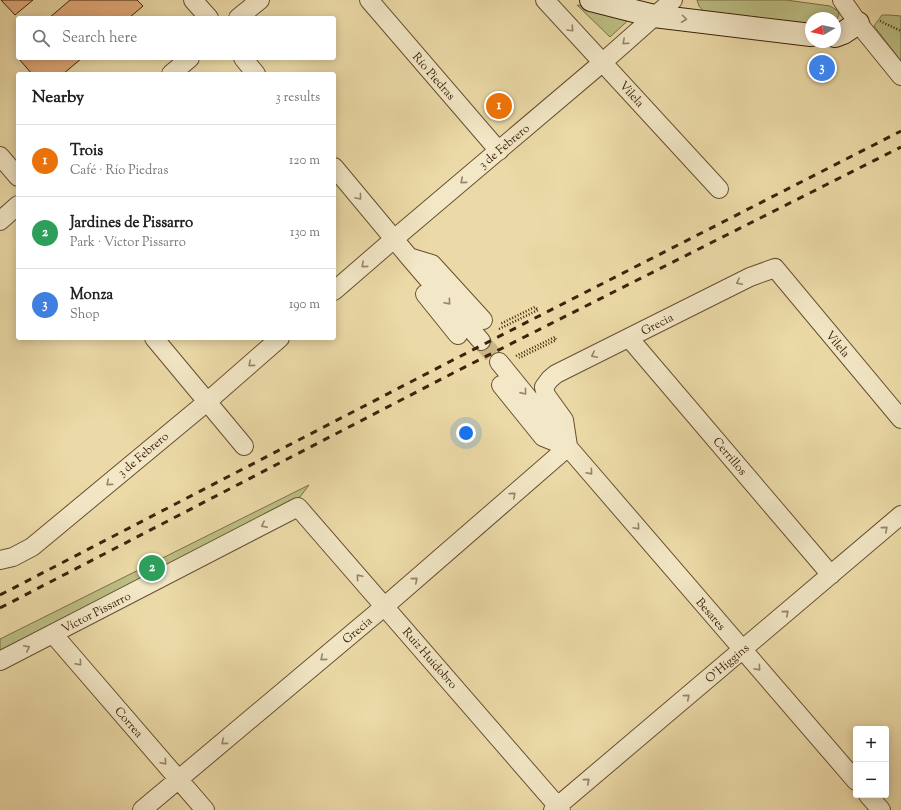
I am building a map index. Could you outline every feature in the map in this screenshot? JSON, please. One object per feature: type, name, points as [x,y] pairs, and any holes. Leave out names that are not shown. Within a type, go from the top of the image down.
[{"type":"street","points":[[193,0],[207,16]]},
{"type":"street","points":[[240,16],[260,0]]},
{"type":"street","name":"Río Piedras","points":[[369,0],[499,151]]},
{"type":"street","name":"Vilela","points":[[545,0],[719,190]]},
{"type":"street","points":[[591,0],[654,16],[805,33]]},
{"type":"street","name":"3 de Febrero","points":[[336,289],[603,62],[673,0]]},
{"type":"street","points":[[842,0],[858,23],[901,76]]},
{"type":"street","points":[[841,34],[858,23]]},
{"type":"street","points":[[173,72],[188,60]]},
{"type":"street","points":[[245,60],[254,72]]},
{"type":"street","points":[[0,156],[16,175]]},
{"type":"street","points":[[336,169],[409,258],[488,330]]},
{"type":"street","points":[[0,221],[16,207]]},
{"type":"street","points":[[409,258],[413,280],[458,335]]},
{"type":"street","name":"Vilela","points":[[775,268],[901,419]]},
{"type":"street","name":"Grecia","points":[[142,810],[385,606],[568,447],[564,420],[546,395],[544,387],[550,379],[556,374],[750,277],[775,268]]},
{"type":"street","name":"Cerrillos","points":[[629,338],[831,575]]},
{"type":"street","points":[[156,340],[244,446]]},
{"type":"street","name":"3 de Febrero","points":[[0,560],[13,557],[32,547],[208,401],[278,340]]},
{"type":"street","name":"Besares","points":[[508,360],[568,447],[853,778]]},
{"type":"street","name":"Besares","points":[[501,385],[543,437],[568,447]]},
{"type":"street","name":"Ruiz Huidobro","points":[[298,507],[385,606],[557,809]]},
{"type":"street","name":"Víctor Pissarro","points":[[0,661],[298,507]]},
{"type":"street","name":"O'Higgins","points":[[557,809],[901,515]]},
{"type":"street","name":"Correa","points":[[53,634],[205,810]]},
{"type":"street","points":[[871,798],[881,810]]},
{"type":"path","points":[[535,307],[538,310],[488,330],[535,307]]},
{"type":"path","points":[[555,337],[556,340],[508,360],[555,337]]},
{"type":"green space","points":[[697,0],[786,0],[830,6],[838,12],[805,12],[805,24],[705,13],[699,6]]},
{"type":"green space","points":[[577,5],[633,16],[610,37]]},
{"type":"green space","points":[[882,15],[901,16],[901,61],[874,26]]},
{"type":"green space","points":[[309,485],[300,497],[0,650],[0,639]]},
{"type":"building","points":[[1,0],[33,0],[15,15]]},
{"type":"building","points":[[70,0],[137,0],[143,6],[131,16],[51,16]]},
{"type":"building","points":[[20,60],[80,60],[65,72],[30,72]]},
{"type":"tunnel","points":[[481,341],[499,362]]},
{"type":"railway","points":[[0,595],[451,361],[901,131]]},
{"type":"railway","points":[[0,608],[457,371],[901,147]]},
{"type":"place","name":"Monza","points":[[822,68]]},
{"type":"place","name":"Trois","points":[[499,106]]},
{"type":"place","name":"Jardines de Pissarro","points":[[152,568]]}]
